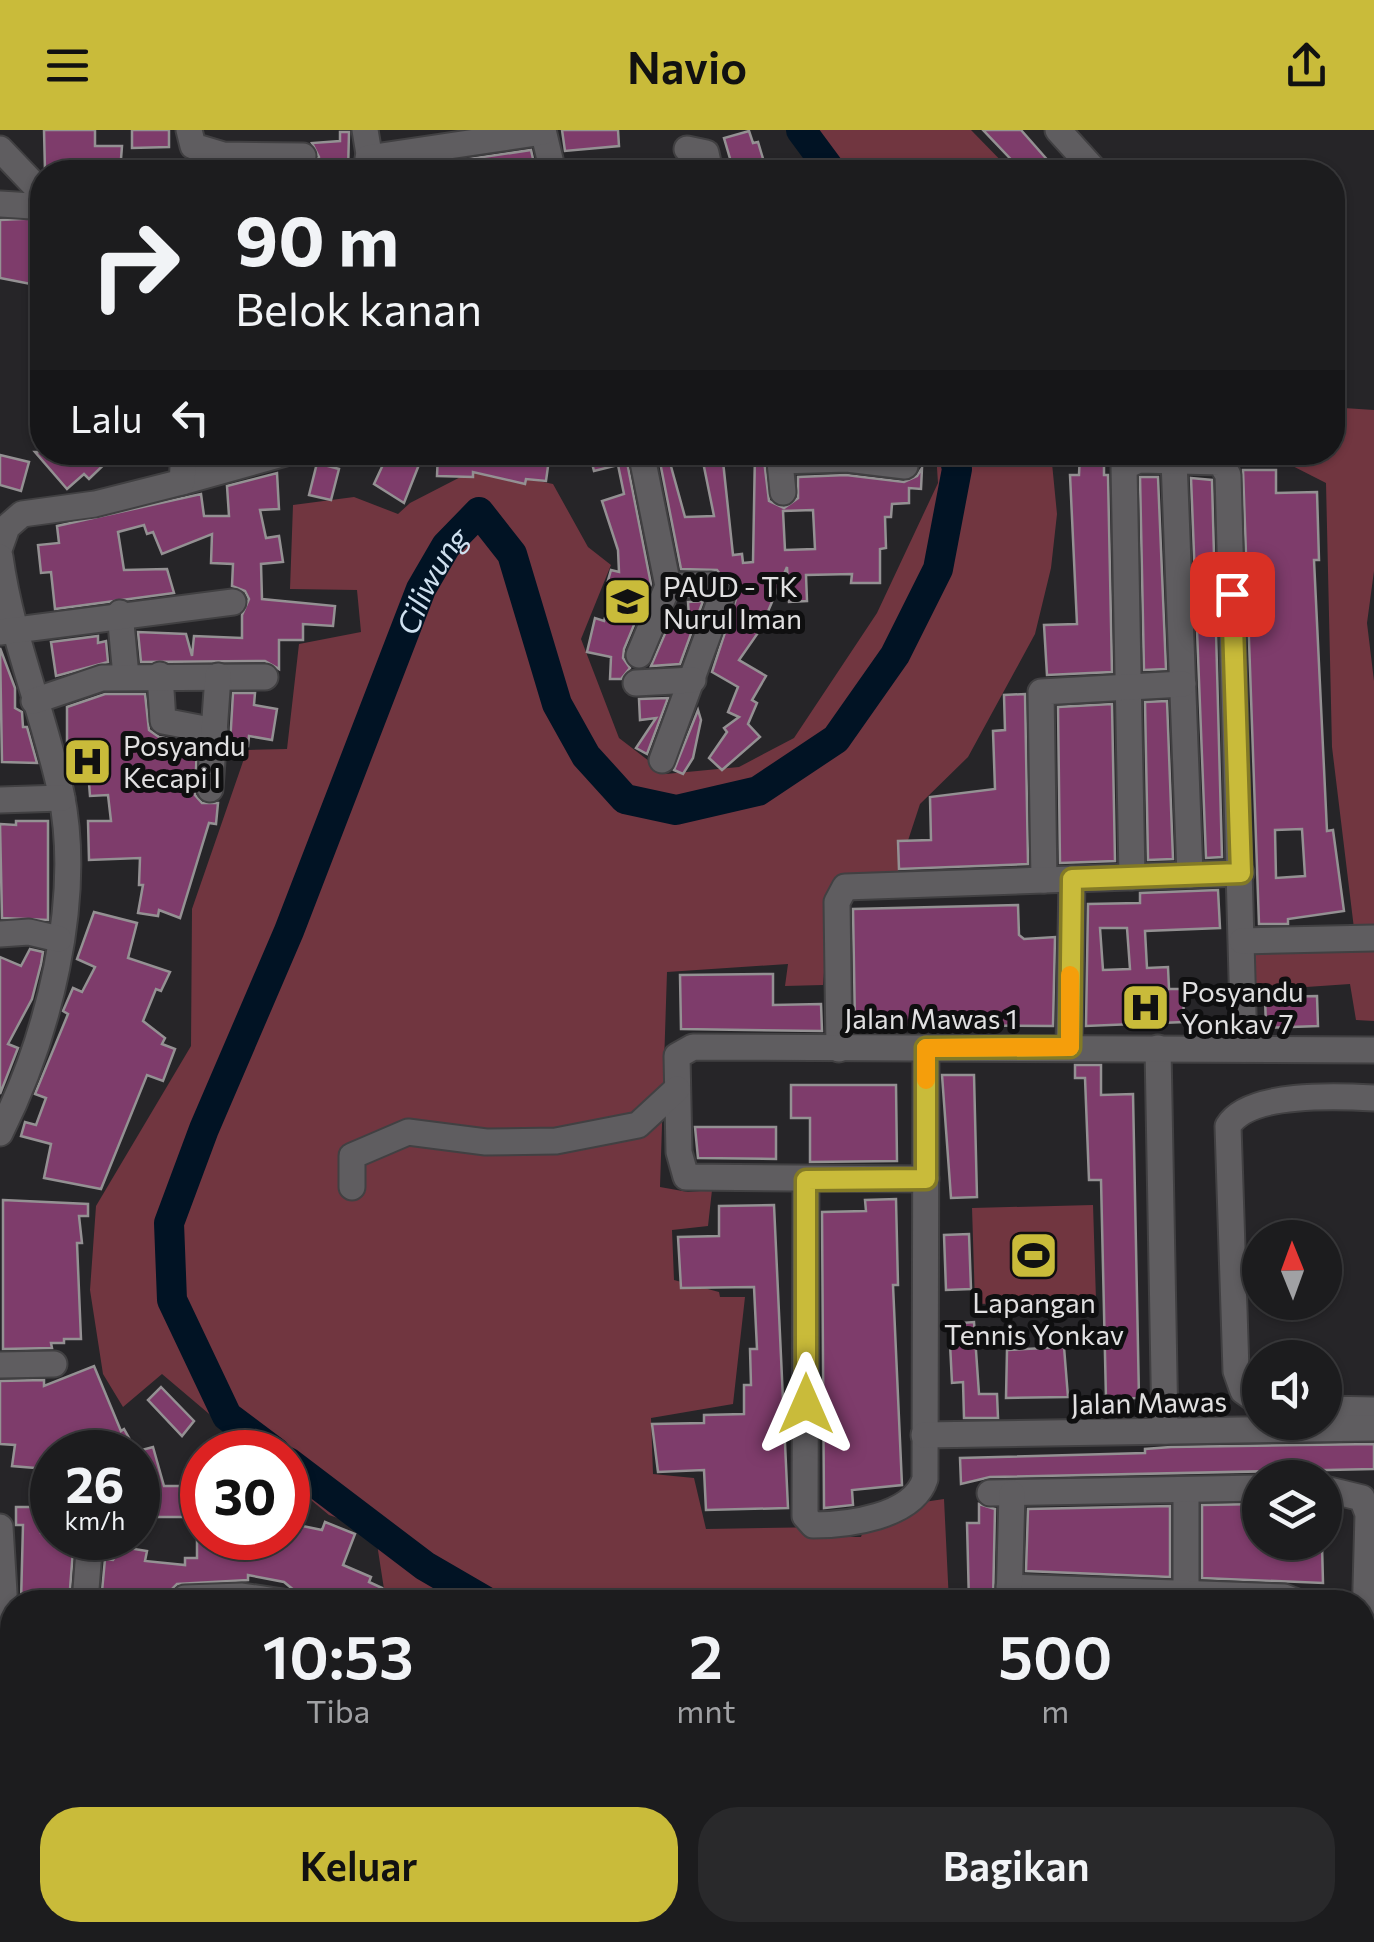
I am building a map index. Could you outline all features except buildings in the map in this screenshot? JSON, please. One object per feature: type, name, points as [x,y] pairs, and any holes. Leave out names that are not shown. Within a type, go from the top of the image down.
[{"type":"street","points":[[189,130],[193,146],[212,153],[303,156]]},
{"type":"street","points":[[366,130],[369,160]]},
{"type":"street","points":[[1058,130],[1085,160]]},
{"type":"street","points":[[395,160],[543,131],[550,160]]},
{"type":"street","points":[[0,149],[30,183]]},
{"type":"street","points":[[687,149],[706,153],[707,160]]},
{"type":"street","points":[[0,204],[30,206]]},
{"type":"street","points":[[182,482],[183,465]]},
{"type":"street","points":[[2,533],[32,511],[95,504],[243,465]]},
{"type":"street","points":[[639,655],[668,586],[643,465]]},
{"type":"street","points":[[780,465],[783,492]]},
{"type":"street","points":[[896,465],[904,466]]},
{"type":"street","points":[[1127,465],[1132,877]]},
{"type":"street","points":[[1174,465],[1190,875]]},
{"type":"street","points":[[1222,465],[1228,475],[1244,1048]]},
{"type":"street","points":[[0,556],[9,630],[61,793],[67,868],[47,1012],[2,1125]]},
{"type":"street","points":[[662,760],[720,595],[711,585],[668,586]]},
{"type":"street","points":[[9,630],[120,613],[233,602]]},
{"type":"street","points":[[120,613],[126,676]]},
{"type":"street","points":[[160,675],[163,721],[214,731]]},
{"type":"street","points":[[210,789],[218,676]]},
{"type":"street","points":[[34,701],[102,678],[265,677]]},
{"type":"street","points":[[636,684],[693,680]]},
{"type":"street","points":[[1044,880],[1039,694],[1050,688],[1182,684]]},
{"type":"street","points":[[0,789],[61,793]]},
{"type":"street","points":[[0,800],[61,793]]},
{"type":"street","points":[[839,1049],[837,902],[842,889],[851,885],[1241,873]]},
{"type":"street","points":[[1070,1047],[1072,879]]},
{"type":"street","points":[[0,934],[30,932],[59,939]]},
{"type":"street","points":[[1242,941],[1374,938]]},
{"type":"street","name":"Jalan Mawas 1","points":[[677,1089],[676,1062],[680,1052],[693,1047],[1374,1050]]},
{"type":"street","points":[[806,1180],[806,1521],[830,1525],[871,1520],[918,1492],[925,1478],[926,1048]]},
{"type":"street","points":[[1158,1048],[1166,1431]]},
{"type":"street","points":[[677,1089],[680,1163],[686,1176],[926,1179]]},
{"type":"street","points":[[352,1187],[352,1156],[408,1132],[486,1142],[556,1141],[638,1125],[677,1089]]},
{"type":"street","points":[[1242,1386],[1236,1370],[1228,1126],[1236,1114],[1263,1102],[1374,1098]]},
{"type":"street","points":[[0,1365],[54,1364]]},
{"type":"street","points":[[1342,1409],[1374,1410]]},
{"type":"street","name":"Jalan Mawas","points":[[924,1435],[1374,1428]]},
{"type":"street","points":[[1009,1590],[1001,1494],[1242,1488]]},
{"type":"street","points":[[1182,1590],[1186,1490]]},
{"type":"street","points":[[1342,1492],[1357,1495],[1371,1514],[1368,1590]]},
{"type":"street","points":[[0,1527],[5,1590]]},
{"type":"street","points":[[86,1590],[88,1560]]},
{"type":"shaded area","points":[[791,130],[971,130],[1000,160],[813,160]]},
{"type":"shaded area","points":[[1345,408],[1374,410],[1374,571],[1367,623],[1374,681],[1374,1021],[1356,1020],[1350,984],[1250,991],[1240,955],[1356,945],[1332,747],[1326,483],[1291,465],[1345,465]]},
{"type":"shaded area","points":[[937,465],[1052,465],[1057,514],[1051,568],[1035,634],[968,757],[920,804],[897,874],[829,909],[823,985],[785,986],[788,964],[667,972],[660,1187],[688,1192],[712,1190],[708,1226],[672,1230],[674,1280],[719,1292],[720,1297],[745,1297],[733,1404],[651,1418],[653,1474],[694,1478],[706,1529],[829,1527],[830,1537],[861,1537],[870,1510],[944,1499],[948,1590],[384,1590],[375,1531],[329,1515],[310,1499],[310,1430],[228,1430],[162,1374],[123,1407],[103,1374],[90,1290],[96,1206],[191,1046],[192,909],[247,750],[287,749],[299,644],[361,632],[357,590],[290,589],[293,505],[354,497],[398,514],[410,503],[478,468],[553,484],[588,547],[611,565],[581,639],[619,738],[666,774],[739,767],[794,738],[877,613],[938,483]]},
{"type":"shaded area","name":"Lapangan Tennis Yonkav","points":[[1093,1205],[1096,1301],[975,1304],[972,1208]]},
{"type":"waterway","name":"Ciliwung","points":[[801,130],[823,160]]},
{"type":"waterway","name":"Ciliwung","points":[[246,1430],[227,1416],[172,1300],[169,1223],[204,1129],[289,931],[421,589],[446,546],[479,512],[512,554],[557,704],[586,756],[625,799],[676,810],[758,791],[836,739],[895,655],[938,569],[956,465]]},
{"type":"waterway","name":"Ciliwung","points":[[310,1479],[425,1566],[466,1590]]},
{"type":"slow traffic","points":[[926,1080],[926,1048],[1070,1047],[1070,975]]},
{"type":"place","name":"PAUD - TK Nurul Iman","points":[[628,602]]},
{"type":"place","name":"Posyandu Kecapi I","points":[[88,761]]},
{"type":"place","name":"Posyandu Yonkav 7","points":[[1146,1007]]},
{"type":"place","name":"Lapangan Tennis Yonkav","points":[[1034,1255]]},
{"type":"route","points":[[806,1404],[806,1180],[926,1179],[926,1048],[1070,1047],[1072,879],[1241,873],[1232,594]]}]
